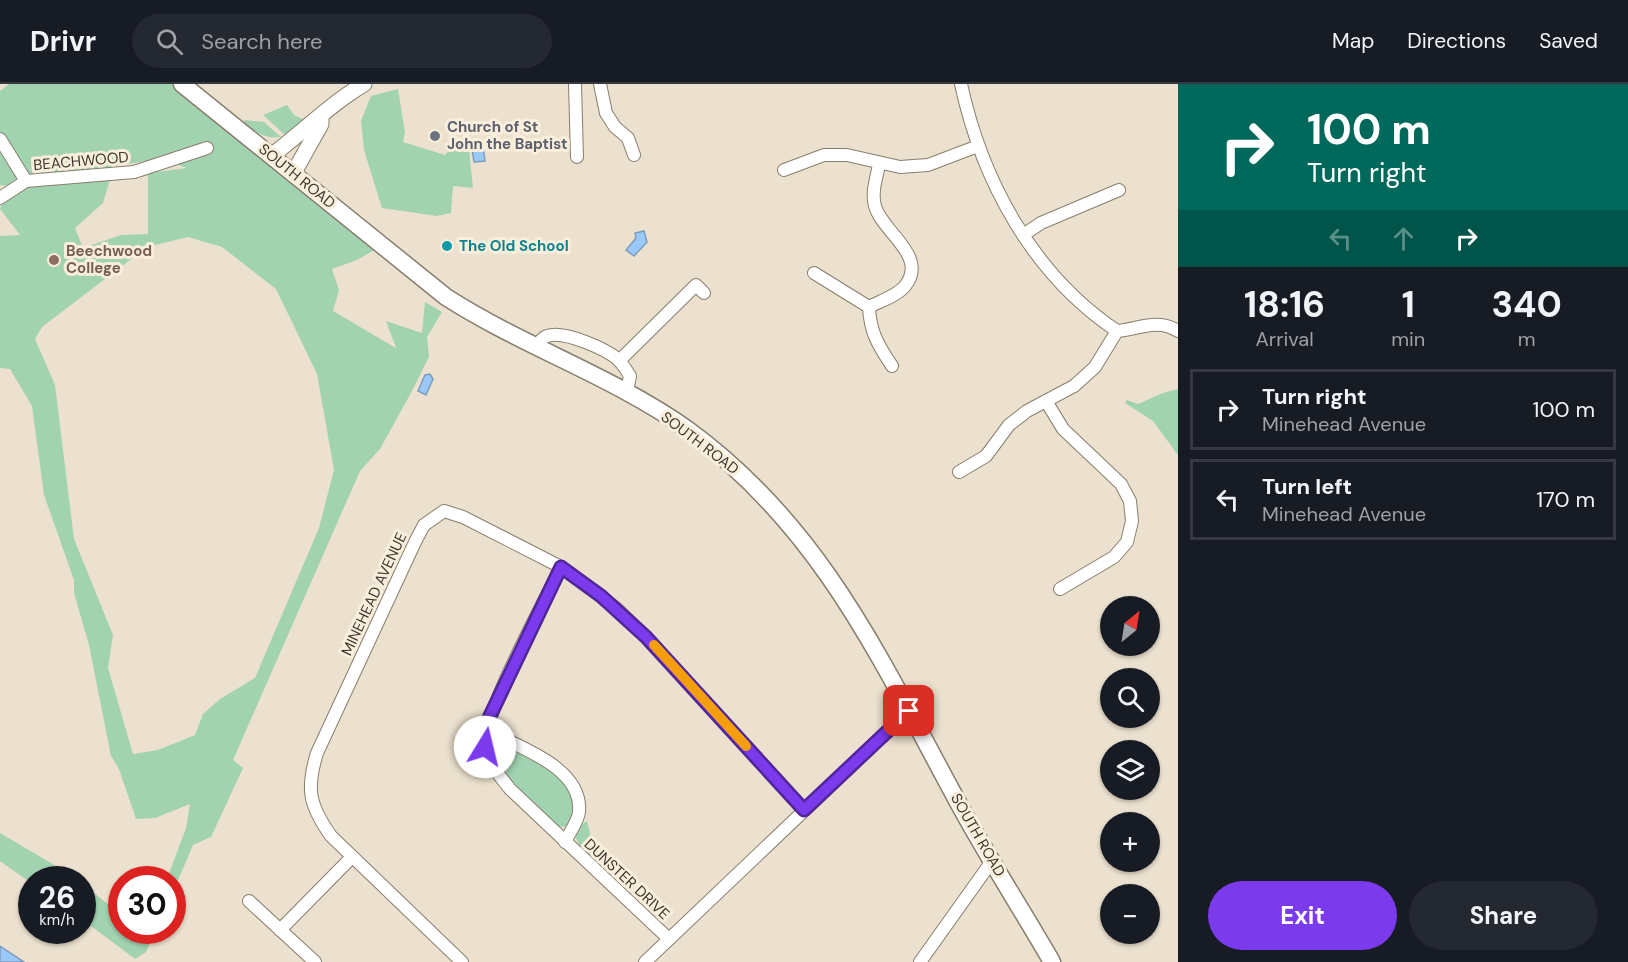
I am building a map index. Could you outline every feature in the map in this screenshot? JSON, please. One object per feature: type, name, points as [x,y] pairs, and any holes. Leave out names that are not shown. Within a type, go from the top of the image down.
[{"type":"main road","name":"SOUTH ROAD","points":[[182,84],[446,297],[475,315],[627,391],[686,429],[727,462],[792,525],[840,590],[992,861],[1052,962]]},
{"type":"street","points":[[271,156],[321,118],[344,96],[364,84]]},
{"type":"street","points":[[575,84],[577,157]]},
{"type":"street","points":[[600,84],[606,112],[615,127],[628,138],[634,155]]},
{"type":"street","points":[[961,84],[978,146],[999,196],[1023,235],[1075,297],[1116,331],[1133,330],[1143,324],[1162,324],[1178,331]]},
{"type":"street","points":[[293,174],[321,124],[321,118]]},
{"type":"street","name":"BEACHWOOD","points":[[0,139],[26,181]]},
{"type":"street","points":[[784,170],[824,155],[847,155],[879,164],[928,165],[978,146]]},
{"type":"street","name":"BEACHWOOD","points":[[0,198],[26,181],[134,172],[207,148]]},
{"type":"street","points":[[869,307],[905,287],[910,276],[911,264],[906,249],[880,218],[874,205],[879,164]]},
{"type":"street","points":[[1023,235],[1050,219],[1082,208],[1119,190]]},
{"type":"street","points":[[814,273],[869,307]]},
{"type":"street","points":[[619,361],[696,285],[704,293]]},
{"type":"street","points":[[869,307],[870,328],[874,340],[892,366]]},
{"type":"street","points":[[959,472],[986,456],[1009,425],[1074,386],[1093,369],[1116,331]]},
{"type":"street","points":[[537,345],[545,336],[568,336],[597,347],[619,361],[630,376],[627,391]]},
{"type":"street","points":[[1046,401],[1063,429],[1121,484],[1130,501],[1132,521],[1126,542],[1114,557],[1060,589]]},
{"type":"street","name":"MINEHEAD AVENUE","points":[[462,962],[351,858],[331,836],[314,808],[309,790],[316,753],[424,525],[444,511],[561,567],[594,590],[646,637],[804,810]]},
{"type":"street","points":[[486,730],[561,567]]},
{"type":"street","points":[[645,962],[909,711]]},
{"type":"street","name":"DUNSTER DRIVE","points":[[565,842],[579,814],[575,786],[565,775],[546,762],[486,730],[485,747],[492,765],[510,789],[565,842],[669,939]]},
{"type":"street","points":[[280,930],[351,858]]},
{"type":"street","points":[[920,962],[992,861]]},
{"type":"street","points":[[249,901],[315,962]]},
{"type":"green space","points":[[9,84],[171,84],[178,86],[376,249],[357,260],[332,269],[339,290],[333,311],[396,348],[386,321],[422,333],[425,302],[442,312],[427,337],[429,357],[412,391],[380,449],[360,471],[233,760],[243,768],[211,837],[193,845],[184,866],[172,866],[186,828],[190,804],[155,818],[136,819],[119,769],[111,756],[89,645],[74,593],[74,580],[44,495],[32,406],[10,369],[0,368],[0,236],[20,235],[0,209],[8,186],[0,185],[0,91]],"holes":[[[161,159],[187,168],[148,173],[148,234],[121,235],[83,248],[75,228],[103,203],[114,166]],[[188,237],[222,247],[276,289],[317,374],[334,470],[319,528],[255,678],[220,699],[203,714],[195,735],[158,750],[133,754],[108,668],[113,635],[74,539],[55,385],[35,339],[42,327],[147,247]]]},
{"type":"green space","points":[[398,89],[405,133],[403,142],[445,155],[450,149],[456,150],[459,138],[468,141],[473,188],[453,186],[451,213],[437,216],[382,208],[364,150],[361,121],[371,96]]},
{"type":"green space","points":[[287,105],[294,115],[307,121],[286,136],[263,115]]},
{"type":"green space","points":[[245,120],[264,122],[281,137],[260,134],[243,122]]},
{"type":"green space","points":[[1178,389],[1178,455],[1153,421],[1125,403],[1127,400],[1138,404]]},
{"type":"green space","points":[[500,743],[555,773],[565,783],[571,795],[573,809],[568,826],[558,827],[512,783],[492,751],[494,745]]},
{"type":"green space","points":[[587,821],[594,850],[588,856],[576,838],[578,829]]},
{"type":"green space","points":[[0,833],[56,866],[18,866],[18,874],[0,861]]},
{"type":"green space","points":[[96,895],[108,904],[108,939],[96,930]]},
{"type":"green space","points":[[115,944],[150,944],[146,952],[135,959]]},
{"type":"water","points":[[482,140],[485,161],[474,162],[471,142]]},
{"type":"water","points":[[644,231],[647,242],[634,256],[626,250],[636,238],[635,233]]},
{"type":"water","points":[[430,374],[433,379],[426,395],[418,391],[425,375]]},
{"type":"water","points":[[0,946],[24,962],[0,962]]},
{"type":"slow traffic","points":[[654,645],[746,746]]},
{"type":"place","name":"Church of St John the Baptist","points":[[435,136]]},
{"type":"place","name":"The Old School","points":[[447,246]]},
{"type":"place","name":"Beechwood College","points":[[54,260]]},
{"type":"route","points":[[485,747],[489,718],[561,567],[616,608],[646,637],[804,810],[909,711]]}]
